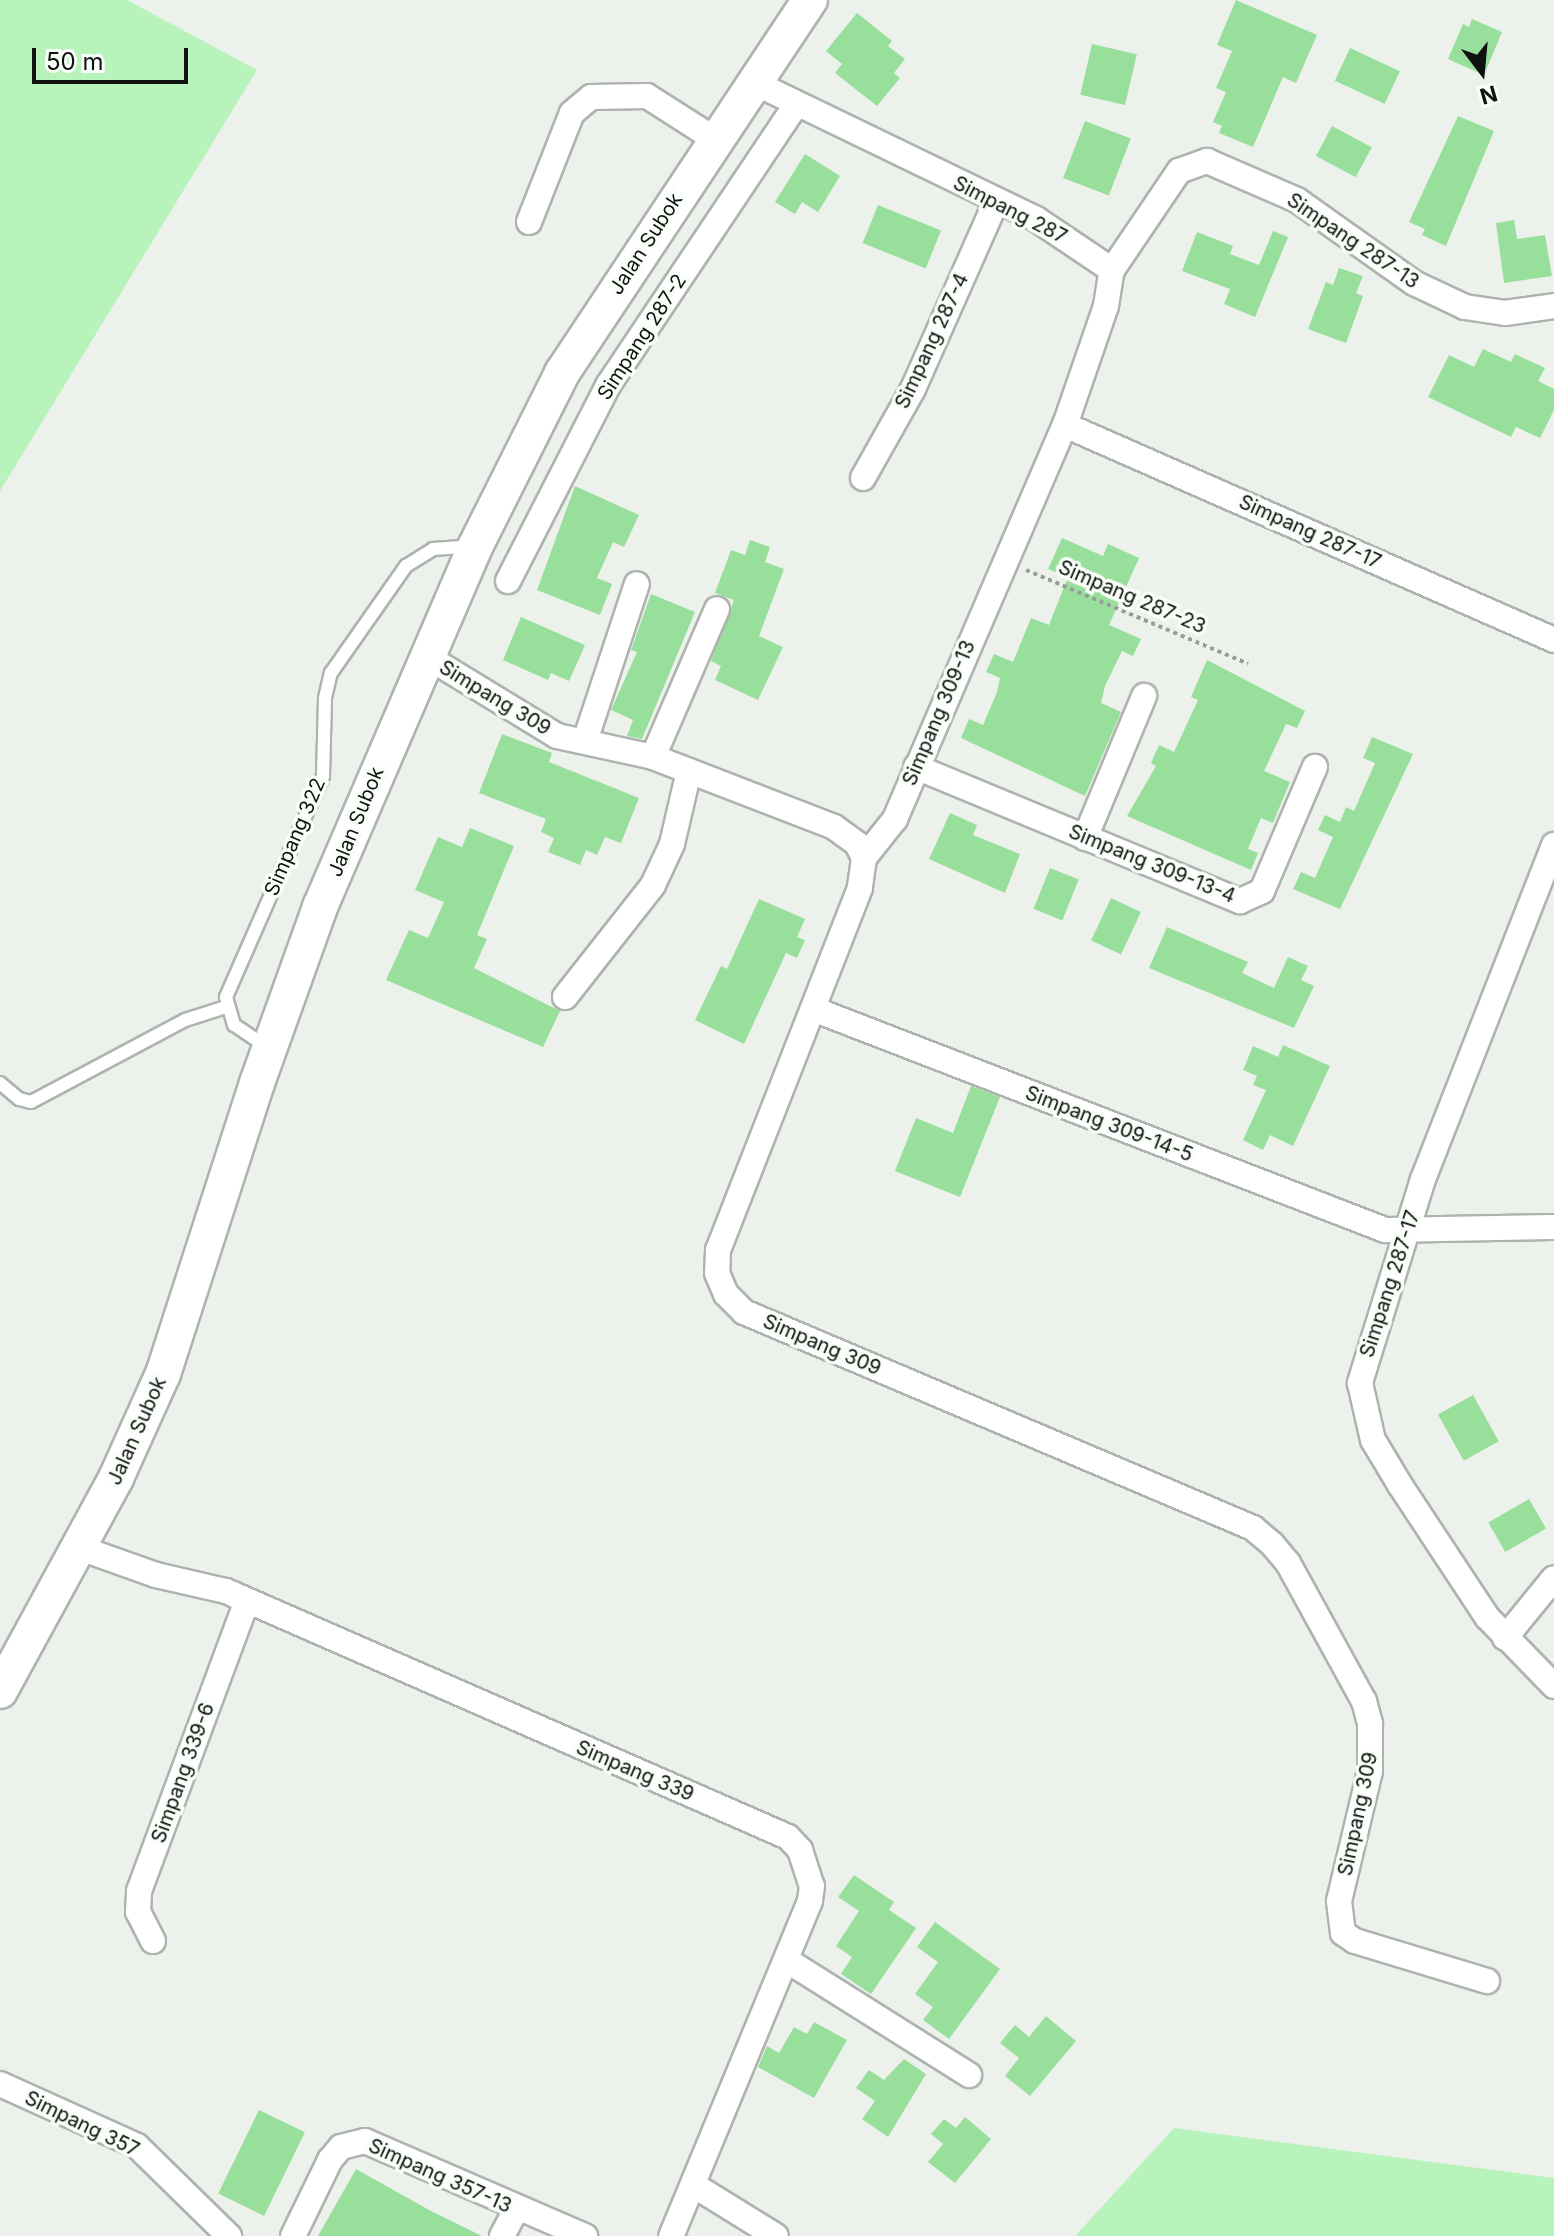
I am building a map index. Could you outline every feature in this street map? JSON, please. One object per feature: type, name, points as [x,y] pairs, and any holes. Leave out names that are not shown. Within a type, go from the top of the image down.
[{"type":"main road","name":"Jalan Subok","points":[[0,1691],[80,1548],[163,1374],[269,1048],[320,907],[475,547],[562,373],[810,0]]},
{"type":"street","name":"Simpang 287","points":[[755,83],[1036,219],[1112,270]]},
{"type":"street","points":[[529,222],[572,113],[591,97],[647,96],[716,140]]},
{"type":"street","name":"Simpang 287-2","points":[[508,581],[609,384],[796,105]]},
{"type":"street","name":"Simpang 287-13","points":[[1112,270],[1170,180],[1188,165],[1207,161],[1297,200],[1443,298],[1484,312],[1554,306]]},
{"type":"street","name":"Simpang 287-4","points":[[863,478],[913,389],[996,202]]},
{"type":"street","points":[[1004,560],[1065,425],[1106,306],[1112,270]]},
{"type":"street","name":"Simpang 287-17","points":[[1065,425],[1554,640]]},
{"type":"street","name":"Simpang 309-13","points":[[864,858],[895,819],[1004,560]]},
{"type":"street","points":[[585,741],[637,584]]},
{"type":"street","points":[[653,757],[717,609]]},
{"type":"street","name":"Simpang 309","points":[[426,656],[532,724],[585,741],[653,757],[834,827],[857,844],[864,858],[860,888],[718,1250],[717,1273],[726,1294],[744,1312],[1253,1528],[1272,1544],[1288,1563],[1364,1701],[1370,1724],[1370,1771],[1339,1901],[1343,1933],[1355,1941],[1487,1981]]},
{"type":"street","points":[[1085,838],[1144,696]]},
{"type":"street","name":"Simpang 309-13-4","points":[[916,767],[1232,900],[1248,900],[1262,891],[1315,767]]},
{"type":"street","points":[[565,997],[653,885],[672,844],[689,771]]},
{"type":"street","name":"Simpang 287-17","points":[[1554,845],[1423,1179],[1360,1383],[1364,1417],[1400,1485],[1505,1638],[1554,1686]]},
{"type":"street","name":"Simpang 309-14-5","points":[[813,1009],[1385,1230],[1408,1232],[1554,1227]]},
{"type":"street","name":"Simpang 339","points":[[80,1548],[135,1569],[226,1591],[246,1603],[788,1837],[800,1850],[812,1886],[788,1961],[695,2186],[671,2236]]},
{"type":"street","points":[[1505,1638],[1554,1578]]},
{"type":"street","name":"Simpang 339-6","points":[[153,1941],[138,1912],[139,1891],[246,1603]]},
{"type":"street","points":[[788,1961],[969,2075]]},
{"type":"street","name":"Simpang 357","points":[[0,2084],[137,2146],[229,2236]]},
{"type":"street","name":"Simpang 357-13","points":[[294,2234],[330,2160],[354,2141],[365,2141],[516,2210],[585,2236]]},
{"type":"street","points":[[695,2186],[776,2236]]},
{"type":"street","points":[[502,2236],[516,2210]]},
{"type":"lane","name":"Simpang 322","points":[[226,1007],[226,997],[323,776],[325,698],[331,673],[406,566],[433,549],[475,547]]},
{"type":"lane","points":[[0,1083],[19,1099],[31,1102],[185,1020],[226,1007],[234,1025],[269,1048]]},
{"type":"path","name":"Simpang 287-23","points":[[1004,560],[1248,664]]},
{"type":"green space","points":[[0,0],[127,0],[257,70],[0,491]]},
{"type":"green space","points":[[1174,2128],[1554,2178],[1554,2236],[1075,2236]]},
{"type":"building","points":[[1236,0],[1317,35],[1296,83],[1283,77],[1253,147],[1219,133],[1222,126],[1213,122],[1226,92],[1216,88],[1232,51],[1217,45]]},
{"type":"building","points":[[857,13],[892,41],[888,46],[905,59],[894,73],[900,78],[877,106],[835,73],[842,64],[826,51]]},
{"type":"building","points":[[1472,19],[1502,32],[1484,75],[1448,59],[1463,24],[1469,27]]},
{"type":"building","points":[[1092,44],[1137,54],[1125,105],[1080,95]]},
{"type":"building","points":[[1350,48],[1400,71],[1385,104],[1335,81]]},
{"type":"building","points":[[1458,116],[1494,131],[1446,246],[1422,235],[1425,229],[1409,222]]},
{"type":"building","points":[[1085,121],[1131,139],[1109,196],[1063,178]]},
{"type":"building","points":[[1332,126],[1372,147],[1356,177],[1316,156]]},
{"type":"building","points":[[805,154],[840,176],[818,212],[802,202],[795,214],[775,202]]},
{"type":"building","points":[[878,205],[941,230],[926,268],[863,243]]},
{"type":"building","points":[[1514,220],[1517,239],[1545,235],[1552,276],[1504,283],[1496,223]]},
{"type":"building","points":[[1273,231],[1288,237],[1255,317],[1224,304],[1230,289],[1182,271],[1197,232],[1233,246],[1230,254],[1259,265]]},
{"type":"building","points":[[1339,268],[1363,276],[1356,293],[1363,296],[1346,343],[1308,329],[1326,282],[1333,285]]},
{"type":"building","points":[[1483,349],[1511,362],[1515,354],[1545,368],[1538,381],[1554,389],[1554,410],[1540,438],[1516,427],[1511,437],[1428,397],[1449,355],[1474,367]]},
{"type":"building","points":[[575,486],[639,515],[624,547],[613,542],[597,578],[612,584],[600,615],[537,590]]},
{"type":"building","points":[[1062,538],[1103,556],[1108,544],[1139,558],[1109,625],[1141,639],[1133,656],[1122,651],[1105,686],[1101,703],[1121,712],[1085,796],[961,738],[969,719],[983,725],[997,692],[1000,678],[986,672],[994,654],[1013,662],[1031,618],[1049,625],[1068,577],[1048,569]]},
{"type":"building","points":[[750,540],[770,547],[765,562],[784,569],[759,636],[783,647],[758,700],[715,680],[721,666],[711,661],[734,600],[715,593],[731,550],[745,555]]},
{"type":"building","points":[[651,594],[695,612],[642,739],[627,736],[633,720],[611,710],[637,652],[631,650]]},
{"type":"building","points":[[521,617],[585,645],[569,681],[551,673],[548,680],[503,660]]},
{"type":"building","points":[[1207,660],[1305,711],[1297,728],[1286,724],[1264,771],[1290,782],[1273,823],[1261,818],[1248,849],[1258,853],[1251,870],[1127,816],[1156,766],[1151,763],[1159,745],[1174,752],[1198,700],[1191,697]]},
{"type":"building","points":[[502,734],[552,753],[549,762],[639,798],[621,843],[605,837],[597,855],[586,850],[580,865],[548,852],[554,838],[541,832],[546,819],[479,793]]},
{"type":"building","points":[[1372,737],[1413,754],[1340,909],[1293,889],[1301,872],[1315,878],[1333,837],[1318,830],[1325,815],[1340,822],[1346,807],[1354,811],[1375,763],[1363,758]]},
{"type":"building","points":[[950,813],[977,825],[973,835],[1020,854],[1005,893],[929,859]]},
{"type":"building","points":[[470,828],[514,846],[477,935],[487,939],[474,968],[560,1011],[543,1047],[386,980],[409,930],[428,938],[444,902],[415,890],[438,837],[462,847]]},
{"type":"building","points":[[1050,868],[1079,880],[1062,920],[1034,909]]},
{"type":"building","points":[[1111,898],[1141,912],[1121,955],[1091,941]]},
{"type":"building","points":[[759,899],[805,919],[797,937],[805,940],[797,958],[786,953],[744,1044],[695,1020],[721,966],[727,969]]},
{"type":"building","points":[[1167,927],[1248,962],[1242,973],[1274,988],[1288,957],[1308,966],[1301,980],[1314,986],[1294,1028],[1149,968]]},
{"type":"building","points":[[1283,1045],[1330,1066],[1293,1146],[1270,1135],[1263,1150],[1243,1140],[1266,1090],[1253,1085],[1257,1076],[1243,1070],[1253,1046],[1278,1057]]},
{"type":"building","points":[[971,1086],[1000,1097],[960,1197],[895,1171],[916,1118],[953,1133]]},
{"type":"building","points":[[1473,1395],[1499,1441],[1464,1461],[1438,1414]]},
{"type":"building","points":[[1529,1499],[1546,1528],[1505,1552],[1488,1522]]},
{"type":"building","points":[[854,1875],[894,1902],[889,1910],[916,1928],[871,1994],[841,1974],[852,1957],[836,1946],[859,1911],[838,1897]]},
{"type":"building","points":[[935,1922],[1000,1969],[949,2039],[923,2020],[933,2007],[915,1994],[938,1962],[917,1947]]},
{"type":"building","points":[[1046,2016],[1076,2041],[1030,2096],[1005,2076],[1019,2058],[1000,2043],[1015,2025],[1029,2037]]},
{"type":"building","points":[[814,2022],[847,2040],[814,2098],[758,2067],[767,2046],[779,2053],[794,2027],[807,2034]]},
{"type":"building","points":[[904,2059],[926,2074],[888,2137],[862,2119],[875,2101],[856,2088],[869,2070],[884,2080]]},
{"type":"building","points":[[259,2110],[305,2132],[264,2216],[218,2194]]},
{"type":"building","points":[[965,2117],[991,2139],[955,2183],[928,2162],[943,2144],[931,2134],[944,2119],[956,2128]]},
{"type":"building","points":[[356,2169],[431,2211],[482,2236],[318,2236]]}]
